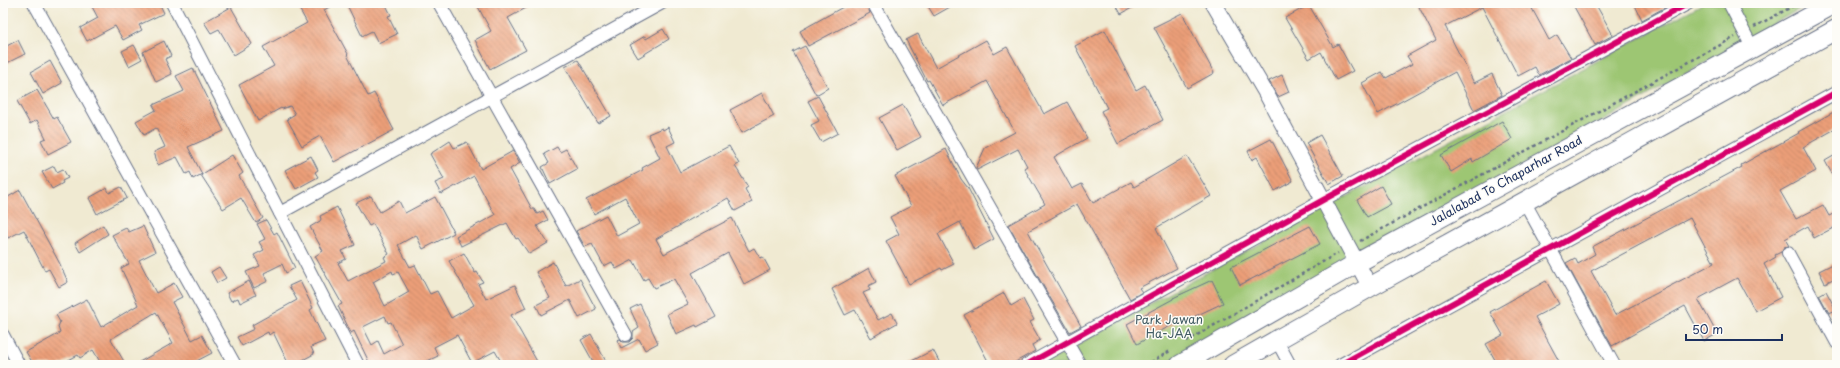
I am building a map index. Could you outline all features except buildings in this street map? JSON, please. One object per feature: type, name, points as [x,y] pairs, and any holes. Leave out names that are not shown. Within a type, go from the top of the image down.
[{"type":"main road","name":"Jalalabad To Chaparhar Road","points":[[1180,365],[1357,263],[1835,3]]},
{"type":"main road","points":[[1233,365],[1370,286],[1837,29]]},
{"type":"street","points":[[34,3],[232,364]]},
{"type":"street","points":[[172,3],[358,365]]},
{"type":"street","points":[[439,3],[491,98],[626,335]]},
{"type":"street","points":[[280,213],[662,3]]},
{"type":"street","points":[[873,3],[1080,365]]},
{"type":"street","points":[[1213,3],[1267,95],[1370,286]]},
{"type":"street","points":[[1026,365],[1323,200],[1689,3]]},
{"type":"street","points":[[1729,3],[1752,48]]},
{"type":"street","points":[[1340,365],[1837,92]]},
{"type":"street","points":[[1524,201],[1614,365]]},
{"type":"street","points":[[1788,253],[1837,343]]},
{"type":"street","points":[[3,335],[19,365]]},
{"type":"street","points":[[1276,339],[1290,365]]},
{"type":"green space","name":"Park Jawan Ha-JAA","points":[[1704,3],[1810,3],[1578,135],[1162,365],[1042,365],[1147,305]]},
{"type":"cycle path","points":[[1026,365],[1323,200],[1689,3]]},
{"type":"cycle path","points":[[1340,365],[1837,92]]}]
